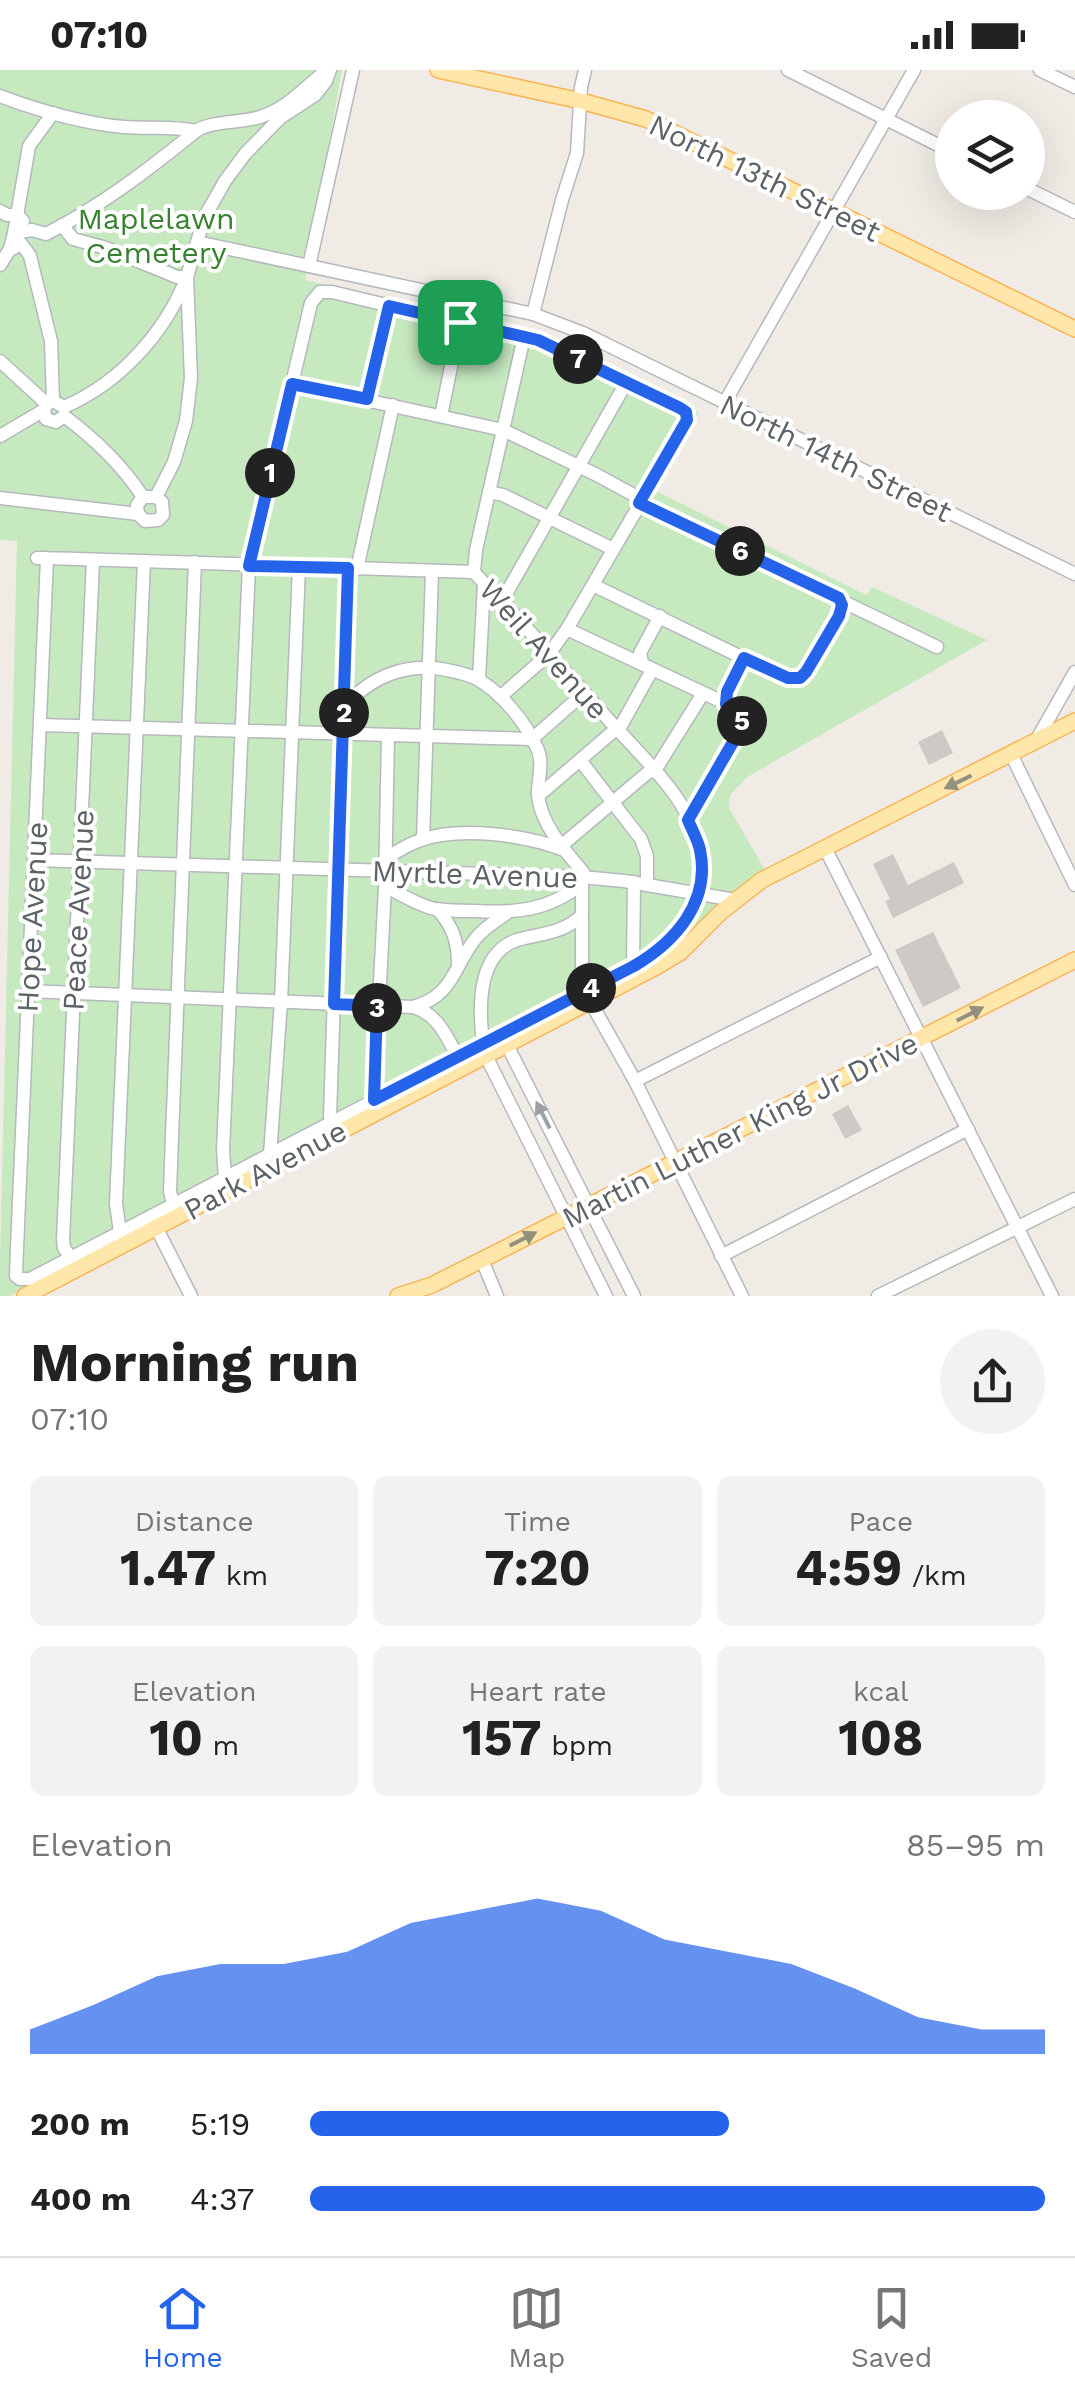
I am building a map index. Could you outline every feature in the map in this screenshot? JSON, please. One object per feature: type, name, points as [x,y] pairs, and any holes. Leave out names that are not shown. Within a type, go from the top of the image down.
[{"type":"main road","name":"North 13th Street","points":[[438,70],[581,100],[646,119],[1075,329]]},
{"type":"main road","name":"Park Avenue","points":[[25,1296],[484,1049],[506,1043],[586,997],[681,952],[762,880],[1075,720]]},
{"type":"main road","name":"Martin Luther King Jr Drive","points":[[401,1295],[432,1285],[1075,960]]},
{"type":"street","points":[[0,264],[22,241],[46,234],[117,192],[201,127],[264,116],[284,106],[328,70]]},
{"type":"street","points":[[0,436],[94,391],[133,360],[181,293],[214,200],[250,148],[280,118],[315,95],[326,81],[328,70]]},
{"type":"street","points":[[309,266],[353,70]]},
{"type":"street","points":[[533,314],[576,154],[585,70]]},
{"type":"street","points":[[788,70],[935,144]]},
{"type":"street","points":[[725,402],[914,70]]},
{"type":"street","points":[[1040,70],[1075,87]]},
{"type":"street","points":[[0,96],[105,125],[196,131]]},
{"type":"street","points":[[53,113],[29,146],[18,215],[51,341],[54,408]]},
{"type":"street","points":[[240,122],[250,148]]},
{"type":"street","points":[[1045,197],[1075,212]]},
{"type":"street","points":[[0,211],[18,215]]},
{"type":"street","points":[[62,225],[73,239],[187,276]]},
{"type":"street","name":"North 14th Street","points":[[197,242],[533,314],[582,333],[1075,574]]},
{"type":"street","points":[[0,361],[105,450],[149,497],[162,502],[164,508],[158,520],[144,521],[137,505],[149,497],[170,473],[179,450],[188,407],[187,276]]},
{"type":"street","points":[[225,1178],[223,1150],[249,566],[310,303],[320,292],[524,338],[554,348],[686,412],[687,420],[679,437],[567,629],[549,654],[500,696]]},
{"type":"street","points":[[367,399],[389,306]]},
{"type":"street","points":[[441,416],[460,322]]},
{"type":"street","points":[[474,572],[524,338]]},
{"type":"street","points":[[502,601],[626,383]]},
{"type":"street","points":[[292,384],[503,430],[937,647]]},
{"type":"street","points":[[332,1122],[338,870],[352,569],[393,405]]},
{"type":"street","points":[[489,492],[503,495],[613,549]]},
{"type":"street","points":[[0,498],[138,514]]},
{"type":"street","name":"Weil Avenue","points":[[42,558],[474,572],[680,804],[700,851],[699,893]]},
{"type":"street","name":"Hope Avenue","points":[[42,558],[41,725],[16,1276],[24,1281],[71,1258]]},
{"type":"street","name":"Peace Avenue","points":[[71,1258],[63,1240],[93,560]]},
{"type":"street","points":[[120,1232],[116,1204],[144,561]]},
{"type":"street","points":[[173,1205],[170,1192],[195,562]]},
{"type":"street","points":[[270,1155],[281,1002],[300,567]]},
{"type":"street","points":[[423,839],[432,571]]},
{"type":"street","points":[[479,680],[484,584]]},
{"type":"street","points":[[593,586],[788,678],[800,678],[806,672],[839,616],[839,598]]},
{"type":"street","points":[[647,667],[640,653],[660,616]]},
{"type":"street","points":[[567,629],[733,708],[742,717],[740,730],[688,820]]},
{"type":"street","points":[[733,708],[727,692],[744,658]]},
{"type":"street","points":[[344,707],[374,680],[410,668],[430,667],[479,680],[500,696],[532,739],[540,757],[540,807],[563,848],[583,872],[586,997],[635,1081],[742,1296]]},
{"type":"street","points":[[538,796],[617,730],[647,667]]},
{"type":"street","points":[[1036,740],[1075,672]]},
{"type":"street","points":[[41,725],[532,739],[584,693]]},
{"type":"street","points":[[563,848],[653,771],[702,694]]},
{"type":"street","points":[[374,1100],[388,736]]},
{"type":"street","points":[[1011,754],[1075,885]]},
{"type":"street","points":[[580,760],[644,843],[648,856],[641,884],[634,966]]},
{"type":"street","points":[[385,872],[423,839],[452,834],[497,836],[563,848]]},
{"type":"street","points":[[826,848],[1052,1296]]},
{"type":"street","name":"Myrtle Avenue","points":[[34,860],[582,880],[641,884],[735,900]]},
{"type":"street","points":[[385,872],[414,901],[437,909],[508,912],[531,910],[557,900],[582,880]]},
{"type":"street","points":[[71,1258],[458,1057],[484,1049],[586,997],[670,940],[690,916],[699,893]]},
{"type":"street","points":[[437,909],[453,932],[458,969]]},
{"type":"street","points":[[414,1007],[444,991],[477,936],[508,912]]},
{"type":"street","points":[[582,915],[563,929],[511,943],[496,957],[482,985],[484,1049],[606,1296]]},
{"type":"street","points":[[635,1081],[881,957]]},
{"type":"street","points":[[29,992],[414,1007],[428,1012],[438,1022],[458,1057]]},
{"type":"street","points":[[506,1043],[634,1296]]},
{"type":"street","points":[[721,1256],[968,1128]]},
{"type":"street","points":[[878,1296],[1075,1199]]},
{"type":"street","points":[[156,1227],[191,1296]]},
{"type":"street","points":[[482,1260],[498,1296]]},
{"type":"green space","name":"Maplelawn Cemetery","points":[[0,70],[342,70],[305,280],[539,333],[699,413],[654,490],[866,595],[872,587],[987,640],[747,777],[730,795],[729,808],[765,870],[716,904],[695,928],[655,960],[10,1296],[0,1296],[0,1264],[17,541],[0,540]]},
{"type":"building","points":[[942,730],[953,753],[929,765],[918,742]]},
{"type":"building","points":[[893,854],[908,885],[954,862],[964,883],[893,918],[885,901],[890,899],[873,864]]},
{"type":"building","points":[[933,932],[961,988],[923,1007],[895,950]]},
{"type":"building","points":[[848,1105],[862,1130],[845,1139],[832,1114]]},
{"type":"route","points":[[389,306],[460,322],[538,340],[686,412],[687,420],[679,437],[639,503],[839,598],[842,605],[800,678],[788,678],[744,658],[726,697],[726,704],[742,717],[740,730],[688,820],[700,851],[699,893],[690,916],[670,940],[634,966],[374,1100],[377,1006],[334,1004],[348,568],[249,566],[292,384],[367,399],[389,306]]}]
